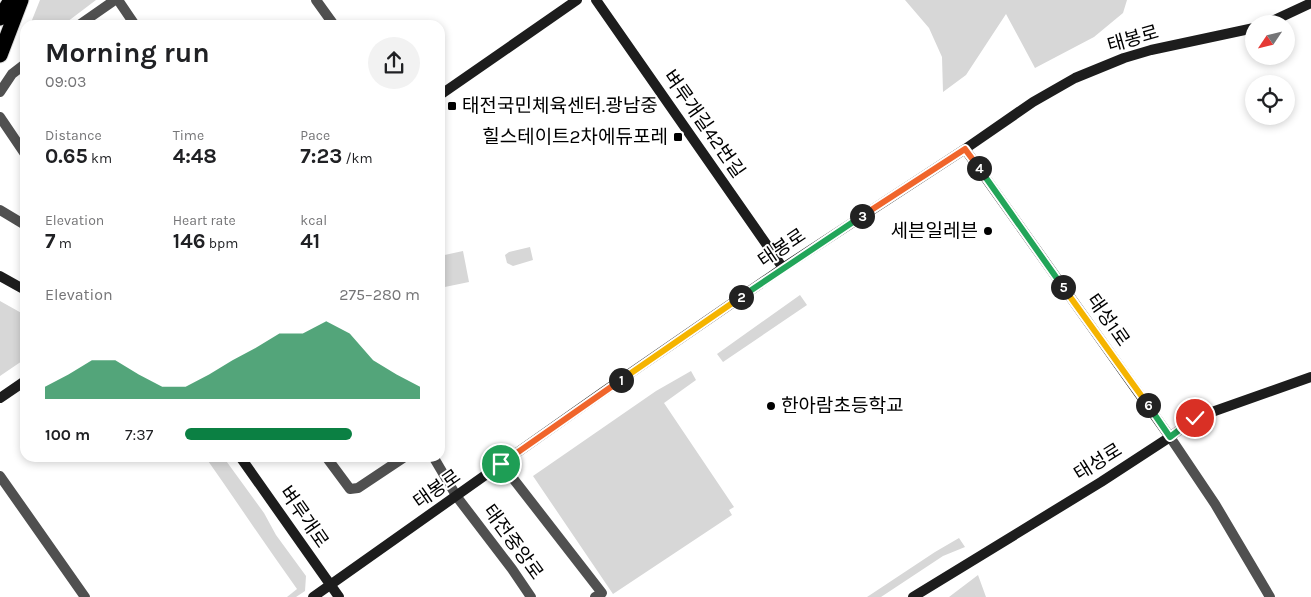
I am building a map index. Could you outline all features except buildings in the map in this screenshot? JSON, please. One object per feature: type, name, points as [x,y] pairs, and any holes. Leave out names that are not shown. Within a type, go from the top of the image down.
[{"type":"highway","points":[[0,18],[10,0]]},
{"type":"highway","points":[[0,56],[21,0]]},
{"type":"street","points":[[86,20],[116,0],[131,20]]},
{"type":"street","points":[[316,0],[330,20]]},
{"type":"street","points":[[445,92],[577,0]]},
{"type":"street","name":"벼루개길42번길","points":[[596,0],[783,268]]},
{"type":"street","points":[[1285,15],[1311,3]]},
{"type":"street","name":"태봉로","points":[[313,597],[783,268],[965,149],[1033,102],[1100,67],[1151,50],[1245,30]]},
{"type":"street","points":[[0,92],[12,74],[20,68]]},
{"type":"street","points":[[0,116],[20,146]]},
{"type":"street","name":"태성1로","points":[[965,149],[1170,437]]},
{"type":"street","points":[[0,210],[20,222]]},
{"type":"street","points":[[0,276],[20,287]]},
{"type":"street","name":"태성로","points":[[914,597],[1101,482],[1170,437],[1195,418],[1311,378]]},
{"type":"street","points":[[0,398],[20,384]]},
{"type":"street","points":[[1170,437],[1215,504],[1270,597]]},
{"type":"street","name":"벼루개로","points":[[244,462],[339,597]]},
{"type":"street","points":[[330,462],[350,489],[358,488],[397,462]]},
{"type":"street","name":"태전중앙로","points":[[436,462],[457,497],[531,597]]},
{"type":"street","points":[[501,464],[602,592],[595,597]]},
{"type":"street","points":[[0,476],[85,597]]},
{"type":"shaded area","points":[[40,0],[96,0],[70,20],[32,20]]},
{"type":"shaded area","points":[[905,0],[1127,0],[1123,13],[1094,37],[1035,68],[1006,14],[966,75],[943,92],[942,57],[929,28]]},
{"type":"shaded area","points":[[530,247],[533,260],[513,266],[507,263],[505,255],[509,252]]},
{"type":"shaded area","points":[[463,251],[469,282],[445,287],[445,255]]},
{"type":"shaded area","points":[[800,295],[807,305],[723,362],[717,354]]},
{"type":"shaded area","points":[[0,301],[20,312],[20,362],[0,376]]},
{"type":"shaded area","points":[[691,371],[696,380],[664,403],[734,507],[729,510],[732,515],[613,594],[533,476],[656,391]]},
{"type":"shaded area","points":[[209,462],[227,462],[264,513],[276,535],[306,576],[305,591],[296,597],[287,597],[297,589]]},
{"type":"shaded area","points":[[959,538],[965,547],[943,556],[881,597],[867,597],[935,552]]},
{"type":"shaded area","points":[[978,575],[986,597],[949,597]]},
{"type":"place","name":"태전국민체육센터.광남중","points":[[452,106]]},
{"type":"place","name":"힐스테이트2차에듀포레","points":[[678,137]]},
{"type":"place","name":"세븐일레븐","points":[[988,231]]},
{"type":"place","name":"한아람초등학교","points":[[771,406]]},
{"type":"route","points":[[501,464],[783,268],[965,149],[1170,437],[1195,418]]}]
